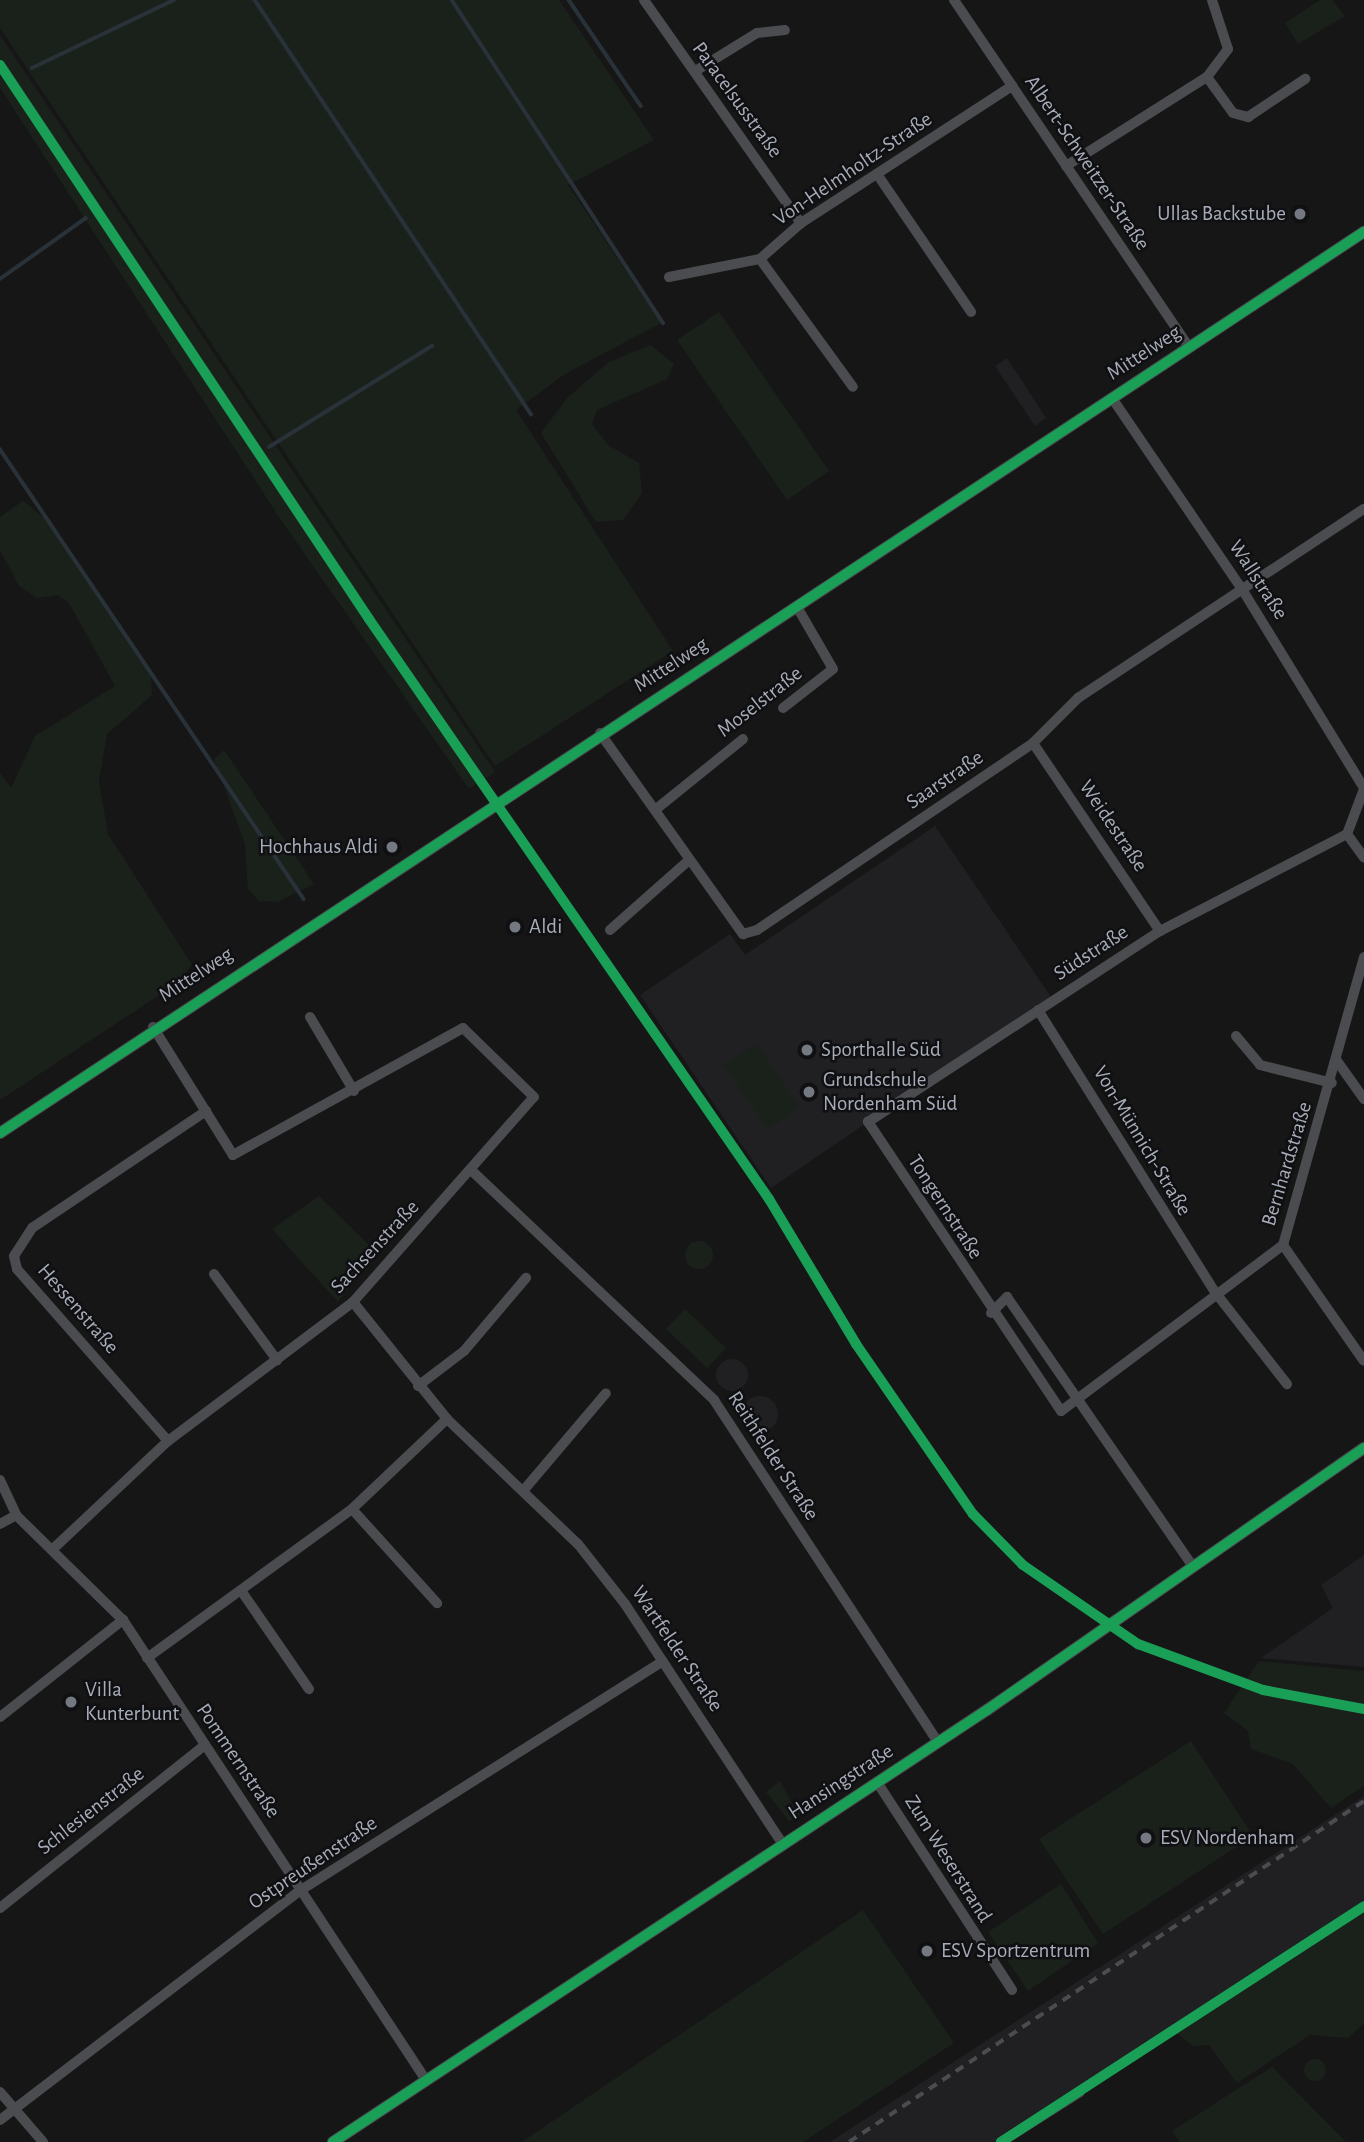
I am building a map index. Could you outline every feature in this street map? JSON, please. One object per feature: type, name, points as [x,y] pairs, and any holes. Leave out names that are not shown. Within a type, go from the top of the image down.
[{"type":"street","name":"Paracelsusstraße","points":[[644,0],[697,70],[801,223]]},
{"type":"street","name":"Albert-Schweitzer-Straße","points":[[954,0],[1189,347]]},
{"type":"street","points":[[1066,166],[1207,77],[1228,49],[1212,0]]},
{"type":"street","points":[[697,70],[757,33],[785,30]]},
{"type":"street","points":[[1207,77],[1233,113],[1248,117],[1305,79]]},
{"type":"street","name":"Von-Helmholtz-Straße","points":[[760,259],[801,223],[1013,86]]},
{"type":"street","points":[[877,174],[971,312]]},
{"type":"street","name":"Mittelweg","points":[[0,1133],[152,1027],[797,607],[1364,232]]},
{"type":"street","points":[[669,277],[760,259],[853,387]]},
{"type":"street","name":"Wallstraße","points":[[1112,398],[1242,589],[1364,788]]},
{"type":"street","name":"Saarstraße","points":[[600,733],[743,934],[757,930],[1033,743],[1077,698],[1364,509]]},
{"type":"street","name":"Moselstraße","points":[[783,708],[833,668],[797,607]]},
{"type":"street","name":"Moselstraße","points":[[655,810],[743,738]]},
{"type":"street","name":"Weidestraße","points":[[1033,743],[1160,931]]},
{"type":"street","points":[[1364,788],[1347,834],[1364,857]]},
{"type":"street","name":"Südstraße","points":[[867,1122],[1160,931],[1302,852],[1347,834]]},
{"type":"street","points":[[610,930],[689,860]]},
{"type":"street","name":"Bernhardstraße","points":[[1364,957],[1332,1083],[1283,1245],[1364,1360]]},
{"type":"street","name":"Von-Münnich-Straße","points":[[1038,1010],[1215,1292],[1287,1384]]},
{"type":"street","points":[[310,1017],[354,1091]]},
{"type":"street","name":"Sachsenstraße","points":[[54,1548],[168,1441],[353,1302],[534,1097],[463,1028],[354,1091],[233,1154],[152,1027]]},
{"type":"street","points":[[1236,1036],[1260,1065],[1332,1083]]},
{"type":"street","points":[[1338,1061],[1364,1099]]},
{"type":"street","name":"Hessenstraße","points":[[168,1441],[17,1269],[14,1256],[32,1228],[205,1111]]},
{"type":"street","name":"Tongernstraße","points":[[867,1122],[991,1312],[1061,1411],[1077,1397]]},
{"type":"street","name":"Reithfelder Straße","points":[[471,1170],[714,1400],[938,1742]]},
{"type":"street","points":[[1077,1397],[1215,1292],[1283,1245]]},
{"type":"street","points":[[214,1275],[276,1360]]},
{"type":"street","points":[[418,1386],[464,1351],[526,1278]]},
{"type":"street","points":[[991,1312],[1007,1297],[1193,1567]]},
{"type":"street","name":"Wartfelder Straße","points":[[353,1302],[447,1419],[578,1544],[663,1661],[782,1843]]},
{"type":"street","points":[[523,1491],[606,1392]]},
{"type":"street","points":[[147,1658],[242,1592],[352,1509],[447,1419]]},
{"type":"street","name":"Hansingstraße","points":[[333,2142],[938,1742],[1364,1448]]},
{"type":"street","name":"Pommernstraße","points":[[0,1480],[16,1515],[54,1548],[123,1620],[426,2080]]},
{"type":"street","points":[[352,1509],[437,1603]]},
{"type":"street","points":[[0,1524],[16,1515]]},
{"type":"street","points":[[242,1592],[309,1689]]},
{"type":"street","points":[[0,1717],[123,1620]]},
{"type":"street","name":"Ostpreußenstraße","points":[[0,2120],[13,2107],[301,1890],[663,1661]]},
{"type":"street","name":"Schlesienstraße","points":[[0,1908],[205,1745]]},
{"type":"street","name":"Zum Weserstrand","points":[[877,1782],[1012,1990]]},
{"type":"street","points":[[0,2092],[43,2142]]},
{"type":"street","points":[[1001,2142],[1080,2092]]},
{"type":"shaded area","points":[[0,0],[559,0],[654,140],[568,185],[661,323],[565,374],[516,410],[673,651],[495,766],[0,28]]},
{"type":"shaded area","points":[[1320,0],[1332,0],[1345,16],[1298,44],[1285,23]]},
{"type":"shaded area","points":[[0,35],[495,772],[469,789],[283,523],[0,88]]},
{"type":"shaded area","points":[[719,312],[829,471],[787,500],[677,340]]},
{"type":"shaded area","points":[[650,345],[674,364],[667,379],[597,410],[592,424],[608,445],[639,463],[642,493],[623,520],[596,522],[541,433],[567,398],[609,362]]},
{"type":"shaded area","points":[[1007,358],[1046,418],[1035,426],[995,366]]},
{"type":"shaded area","points":[[23,501],[47,520],[151,676],[152,695],[107,734],[99,781],[108,834],[192,965],[173,986],[0,1100],[0,773],[11,788],[35,736],[115,686],[69,603],[58,595],[37,598],[19,586],[0,550],[0,517]]},
{"type":"shaded area","points":[[224,750],[314,884],[277,902],[259,901],[248,889],[245,844],[214,759]]},
{"type":"shaded area","name":"Grundschule Nordenham Süd","points":[[935,826],[1051,997],[771,1188],[640,995],[730,934],[745,955]]},
{"type":"shaded area","points":[[756,1044],[800,1107],[768,1129],[724,1065]]},
{"type":"shaded area","points":[[319,1196],[375,1251],[338,1302],[272,1229]]},
{"type":"shaded area","points":[[699,1241],[709,1245],[713,1255],[709,1265],[699,1269],[689,1265],[685,1255],[689,1245]]},
{"type":"shaded area","points":[[685,1309],[726,1348],[707,1368],[666,1329]]},
{"type":"shaded area","points":[[732,1359],[743,1364],[748,1375],[743,1386],[732,1391],[721,1386],[716,1375],[721,1364]]},
{"type":"shaded area","points":[[760,1396],[773,1401],[778,1414],[773,1427],[760,1432],[747,1427],[742,1414],[747,1401]]},
{"type":"shaded area","points":[[1364,1555],[1364,1667],[1261,1658],[1333,1608],[1321,1585]]},
{"type":"shaded area","points":[[1259,1661],[1364,1671],[1364,1786],[1331,1808],[1293,1764],[1251,1749],[1248,1731],[1224,1713]]},
{"type":"shaded area","name":"ESV Nordenham","points":[[1191,1741],[1253,1836],[1103,1934],[1039,1839]]},
{"type":"shaded area","points":[[780,1781],[794,1808],[801,1803],[807,1810],[789,1821],[766,1792]]},
{"type":"shaded area","points":[[1364,1796],[1364,1905],[996,2142],[830,2142]]},
{"type":"shaded area","points":[[1061,1884],[1098,1943],[1028,1991],[988,1932]]},
{"type":"shaded area","points":[[1364,1906],[1364,2023],[1348,2038],[1310,2035],[1237,2083],[1209,2045],[1193,2046],[1173,2030]]},
{"type":"shaded area","points":[[863,1910],[954,2043],[803,2142],[522,2142]]},
{"type":"shaded area","points":[[1315,2059],[1323,2062],[1326,2070],[1323,2078],[1315,2081],[1307,2078],[1304,2070],[1307,2062]]},
{"type":"shaded area","points":[[1272,2067],[1346,2142],[1180,2142],[1172,2131]]},
{"type":"waterway","points":[[32,68],[174,0]]},
{"type":"waterway","points":[[255,0],[531,414]]},
{"type":"waterway","points":[[452,0],[663,323]]},
{"type":"waterway","points":[[569,0],[641,106]]},
{"type":"waterway","points":[[0,279],[86,218]]},
{"type":"waterway","points":[[269,447],[432,346]]},
{"type":"waterway","points":[[0,449],[304,899]]},
{"type":"railway","points":[[849,2142],[1364,1801]]},
{"type":"cycle path","points":[[0,65],[369,619],[769,1199],[856,1344],[973,1514],[1023,1565],[1138,1644],[1263,1690],[1364,1709]]},
{"type":"cycle path","points":[[0,1133],[1364,232]]},
{"type":"cycle path","points":[[333,2142],[987,1710],[1364,1448]]},
{"type":"cycle path","points":[[1001,2142],[1364,1906]]},
{"type":"place","name":"Ullas Backstube","points":[[1300,214]]},
{"type":"place","name":"Hochhaus Aldi","points":[[392,847]]},
{"type":"place","name":"Aldi","points":[[515,927]]},
{"type":"place","name":"Sporthalle Süd","points":[[807,1050]]},
{"type":"place","name":"Grundschule Nordenham Süd","points":[[809,1092]]},
{"type":"place","name":"Villa Kunterbunt","points":[[71,1702]]},
{"type":"place","name":"ESV Nordenham","points":[[1146,1838]]},
{"type":"place","name":"ESV Sportzentrum","points":[[927,1951]]}]
